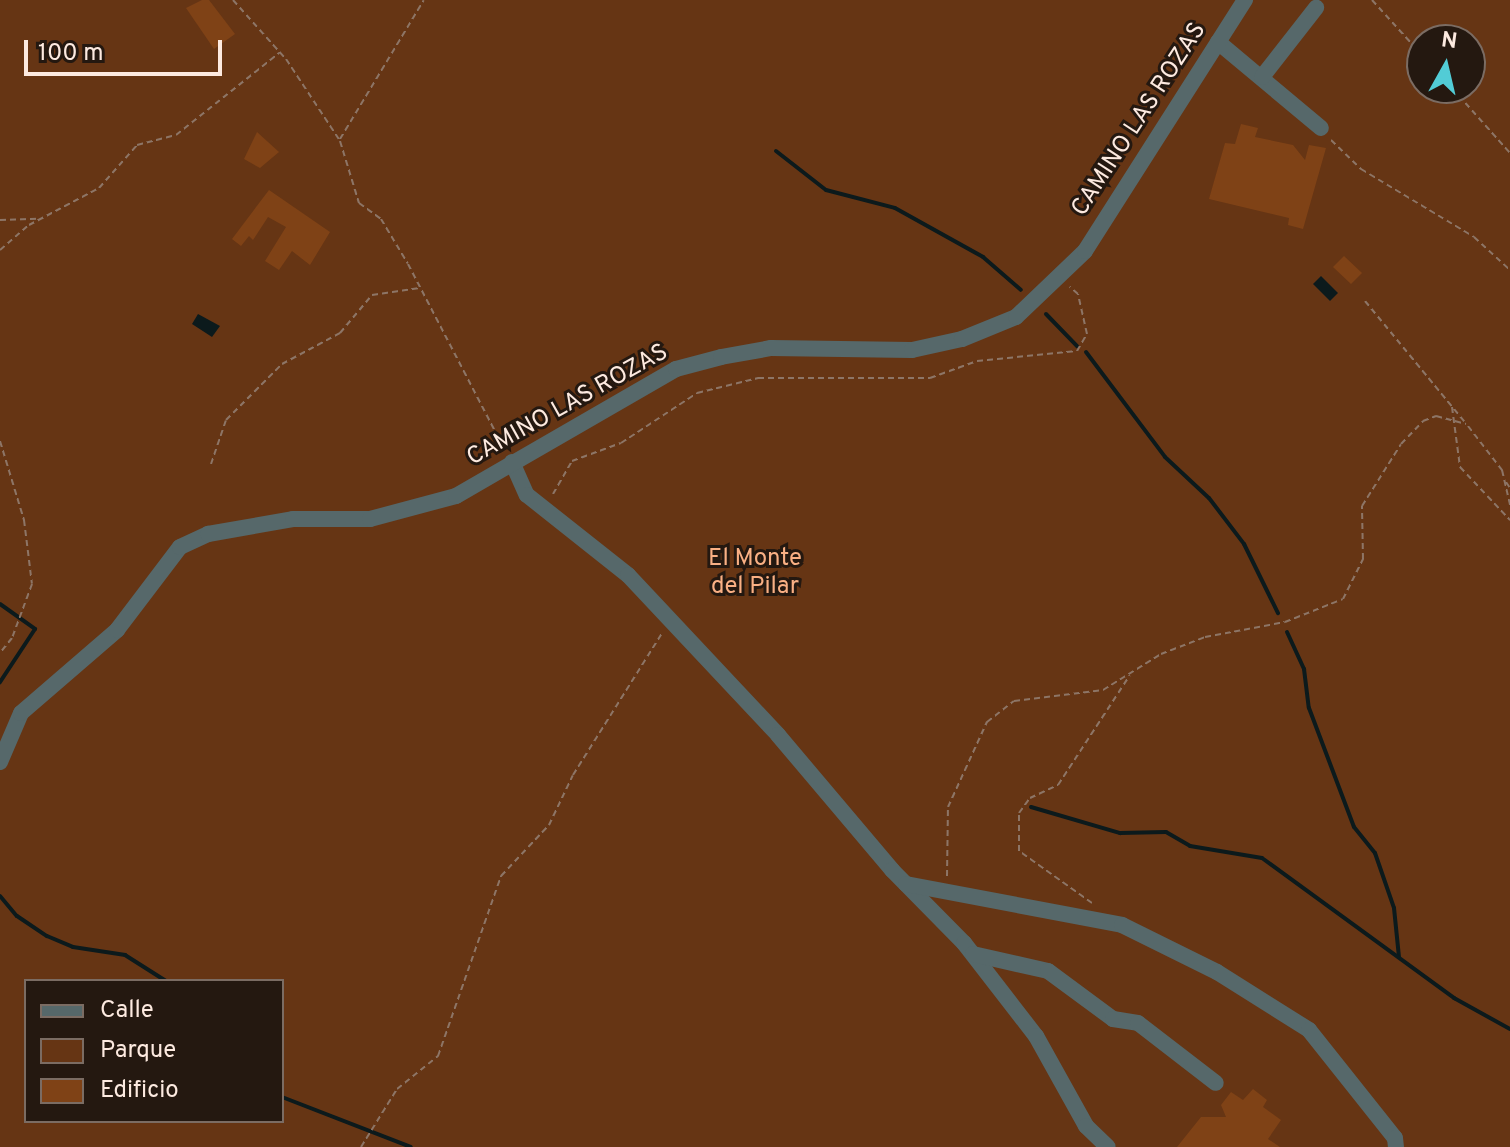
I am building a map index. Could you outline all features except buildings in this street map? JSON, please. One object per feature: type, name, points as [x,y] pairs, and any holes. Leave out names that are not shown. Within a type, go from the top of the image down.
[{"type":"street","name":"CAMINO LAS ROZAS","points":[[0,762],[21,713],[117,630],[180,547],[235,526],[293,519],[370,519],[456,496],[676,369],[771,348],[912,350],[962,339],[1016,317],[1085,251],[1245,0]]},
{"type":"street","points":[[1262,77],[1316,8]]},
{"type":"street","points":[[1218,42],[1321,128]]},
{"type":"street","points":[[512,462],[527,495],[628,575],[673,621],[905,884],[973,954],[1036,1036],[1086,1126],[1108,1147]]},
{"type":"street","points":[[905,884],[1122,925],[1275,1004],[1309,1030],[1395,1138],[1396,1147]]},
{"type":"street","points":[[973,954],[1048,971],[1113,1019],[1138,1023],[1216,1083]]},
{"type":"path","points":[[233,0],[280,52],[340,141],[359,203],[381,219],[512,462]]},
{"type":"path","points":[[340,141],[424,0]]},
{"type":"path","points":[[1372,0],[1406,37]]},
{"type":"path","points":[[0,250],[43,219],[99,188],[137,145],[176,135],[280,52]]},
{"type":"path","points":[[1466,104],[1510,153]]},
{"type":"path","points":[[1321,128],[1361,169],[1474,237],[1510,270]]},
{"type":"path","points":[[0,220],[43,219]]},
{"type":"path","points":[[554,518],[553,492],[572,461],[621,443],[697,393],[758,378],[930,378],[977,361],[1077,351],[1087,334],[1078,294],[1059,279]]},
{"type":"path","points":[[211,464],[226,420],[282,364],[340,333],[372,295],[420,288]]},
{"type":"path","points":[[1365,301],[1466,424],[1510,488]]},
{"type":"path","points":[[1452,406],[1460,467],[1510,520]]},
{"type":"path","points":[[948,893],[948,807],[987,722],[1014,701],[1103,690],[1133,672],[1214,634],[1285,622],[1343,599],[1363,559],[1362,506],[1401,444],[1423,421],[1453,416],[1466,424]]},
{"type":"path","points":[[0,441],[24,520],[32,584],[12,638],[0,653]]},
{"type":"path","points":[[1504,477],[1510,505]]},
{"type":"path","points":[[361,1147],[397,1089],[438,1056],[501,876],[549,825],[648,650],[673,621]]},
{"type":"path","points":[[1096,907],[1019,851],[1019,813],[1030,798],[1058,785],[1133,672]]},
{"type":"green space","name":"El Monte del Pilar","points":[[0,0],[1510,0],[1510,1147],[0,1147]]},
{"type":"shaded area","points":[[1321,276],[1338,293],[1330,301],[1313,284]]},
{"type":"shaded area","points":[[198,314],[220,326],[212,337],[192,324]]},
{"type":"waterway","points":[[776,151],[826,190],[895,208],[983,257],[1021,290]]},
{"type":"waterway","points":[[1046,314],[1077,346]]},
{"type":"waterway","points":[[1086,352],[1165,457],[1209,498],[1244,544],[1278,613]]},
{"type":"waterway","points":[[0,604],[35,629],[0,682]]},
{"type":"waterway","points":[[1287,632],[1304,669],[1309,708],[1354,827],[1375,853],[1394,908],[1399,957]]},
{"type":"waterway","points":[[1031,807],[1120,833],[1166,832],[1190,846],[1262,858],[1454,998],[1510,1029]]},
{"type":"waterway","points":[[0,896],[17,916],[47,936],[73,947],[125,955],[163,979]]},
{"type":"waterway","points":[[284,1098],[411,1147]]}]
